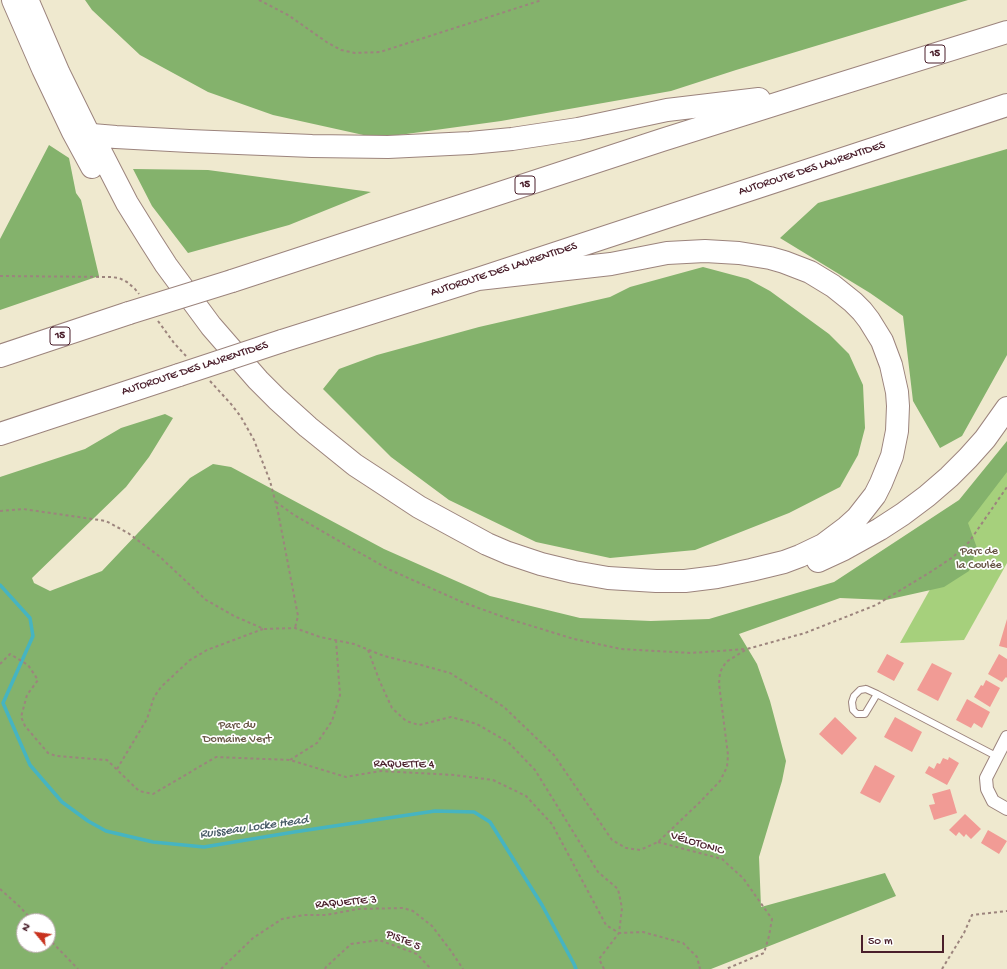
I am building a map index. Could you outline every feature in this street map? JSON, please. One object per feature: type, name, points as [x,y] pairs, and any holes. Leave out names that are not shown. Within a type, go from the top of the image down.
[{"type":"highway","points":[[13,0],[56,96],[86,157],[120,219],[158,278],[208,343],[241,380],[270,409],[303,438],[345,471],[379,496],[461,544],[491,558],[532,573],[569,584],[604,590],[641,593],[689,592],[726,588],[783,574],[815,562],[850,546],[880,529],[916,505],[949,477],[968,458],[1007,408]]},
{"type":"highway","name":"15","points":[[0,356],[136,306],[232,281],[654,143],[1007,32]]},
{"type":"highway","points":[[92,135],[189,141],[342,147],[464,144],[512,139],[564,131],[667,110],[810,93]]},
{"type":"highway","name":"AUTOROUTE DES LAURENTIDES","points":[[0,434],[183,366],[282,341],[478,279],[1007,105]]},
{"type":"highway","points":[[92,135],[130,208],[166,265],[211,326],[258,380],[308,427],[356,465],[419,507],[487,544],[541,564],[608,578],[656,581],[717,577],[784,562],[823,545],[857,518],[875,495],[892,456],[897,431],[897,392],[891,365],[882,341],[862,311],[843,294],[821,278],[797,267],[770,258],[740,253],[705,251],[667,253],[610,264],[478,279]]},
{"type":"main road","points":[[30,0],[61,72],[92,135]]},
{"type":"street","points":[[1007,737],[986,778],[987,789],[993,800],[1007,809]]},
{"type":"lane","points":[[877,694],[864,714],[857,714],[853,710],[852,702],[854,696],[860,690],[866,689],[877,694],[996,756]]},
{"type":"path","points":[[259,0],[288,15],[328,43],[341,50],[355,53],[380,52],[542,0]]},
{"type":"path","points":[[0,276],[111,277],[124,280],[135,289],[136,306]]},
{"type":"path","points":[[157,319],[170,337],[183,366]]},
{"type":"path","points":[[208,380],[237,412],[254,440],[270,481],[289,564],[298,616],[295,628]]},
{"type":"path","points":[[276,502],[294,515],[388,569],[462,602],[509,619],[574,639],[621,649],[691,653],[747,649],[805,633],[876,605],[953,557],[973,537],[1007,487]]},
{"type":"path","points":[[0,511],[23,509],[106,521],[128,533],[159,556],[206,600],[234,616],[264,629]]},
{"type":"path","points":[[117,769],[147,720],[154,697],[161,687],[190,660],[207,650],[264,629],[295,628],[320,637],[354,644],[384,656],[421,664],[450,673],[504,707],[554,755],[612,840],[626,848],[640,850],[658,842],[720,781],[727,767],[728,755],[719,684],[720,672],[726,662],[747,649]]},
{"type":"path","points":[[290,760],[317,742],[332,721],[340,695],[336,640]]},
{"type":"path","points":[[368,650],[392,708],[406,721],[419,725],[451,717],[476,724],[508,742],[535,770],[598,872],[618,889],[622,908],[619,933],[599,959],[604,969]]},
{"type":"path","name":"RAQUETTE 4","points":[[0,664],[10,654],[28,665],[38,680],[27,695],[21,717],[26,726],[48,753],[56,756],[107,760],[139,792],[153,794],[216,758],[290,760],[346,777],[381,771],[454,775],[493,780],[526,796],[552,824],[606,925],[619,933]]},
{"type":"path","name":"VÉLOTONIC","points":[[658,842],[722,859],[743,878],[772,919],[764,953],[726,969]]},
{"type":"path","points":[[0,889],[26,913]]},
{"type":"path","name":"RAQUETTE 3","points":[[221,969],[253,938],[282,919],[304,915],[326,915],[358,909],[403,908],[413,911],[432,926],[463,969]]},
{"type":"path","points":[[942,969],[964,933],[972,915],[1007,911]]},
{"type":"path","points":[[619,933],[643,932],[683,943],[697,957],[700,969]]},
{"type":"path","name":"PISTE 5","points":[[325,969],[351,944],[378,940],[417,954],[431,969]]},
{"type":"path","points":[[56,946],[78,969]]},
{"type":"green space","points":[[85,0],[968,0],[671,91],[501,121],[377,138],[273,115],[208,92],[140,55],[92,10]]},
{"type":"green space","points":[[49,145],[69,158],[76,193],[81,200],[99,276],[0,310],[0,239]]},
{"type":"green space","points":[[1007,149],[1007,355],[962,436],[940,448],[913,401],[903,316],[870,293],[780,238],[818,203]]},
{"type":"green space","points":[[133,169],[208,170],[371,192],[289,225],[188,253],[152,206]]},
{"type":"green space","points":[[703,267],[748,279],[770,291],[829,334],[849,354],[863,385],[865,428],[858,455],[840,487],[789,513],[695,550],[610,558],[536,542],[449,500],[391,457],[323,389],[339,369],[377,355],[479,327],[610,297],[630,287]]},
{"type":"green space","name":"Parc du Domaine Vert","points":[[165,414],[173,418],[149,457],[126,487],[32,578],[34,583],[50,591],[102,571],[190,478],[213,464],[231,467],[384,549],[490,596],[580,618],[651,621],[709,619],[834,582],[959,500],[1007,441],[1007,472],[968,523],[977,548],[969,571],[944,587],[886,600],[840,598],[739,634],[757,664],[770,701],[786,761],[782,781],[759,857],[761,907],[885,873],[896,896],[711,969],[0,969],[0,477],[85,449],[121,428]]},
{"type":"green space","name":"Parc de la Coulée","points":[[1007,452],[1007,563],[964,640],[900,643]]},
{"type":"building","points":[[1007,619],[1007,648],[999,646]]},
{"type":"building","points":[[887,654],[904,663],[894,681],[877,672]]},
{"type":"building","points":[[999,654],[1007,659],[1007,678],[1006,677],[1002,682],[988,674]]},
{"type":"building","points":[[932,663],[952,673],[938,701],[917,690]]},
{"type":"building","points":[[986,680],[1000,688],[990,707],[974,697],[981,685],[983,686]]},
{"type":"building","points":[[967,699],[990,712],[982,728],[974,723],[971,728],[956,720]]},
{"type":"building","points":[[835,717],[857,738],[842,755],[819,734]]},
{"type":"building","points":[[895,717],[922,732],[912,752],[884,737]]},
{"type":"building","points":[[949,757],[959,763],[947,785],[925,773],[929,766],[934,769],[937,763],[940,764],[943,758],[948,760]]},
{"type":"building","points":[[875,765],[895,776],[880,803],[860,793]]},
{"type":"building","points":[[950,789],[957,813],[934,820],[929,805],[935,804],[932,794]]},
{"type":"building","points":[[965,814],[981,829],[971,839],[966,834],[964,837],[959,832],[956,836],[949,830]]},
{"type":"building","points":[[988,830],[1007,841],[999,854],[981,843]]},
{"type":"waterway","name":"Ruisseau Locke Head","points":[[0,585],[30,618],[33,636],[3,703],[30,765],[62,802],[88,821],[106,831],[153,842],[204,847],[435,811],[474,812],[490,822],[542,905],[576,969]]}]
